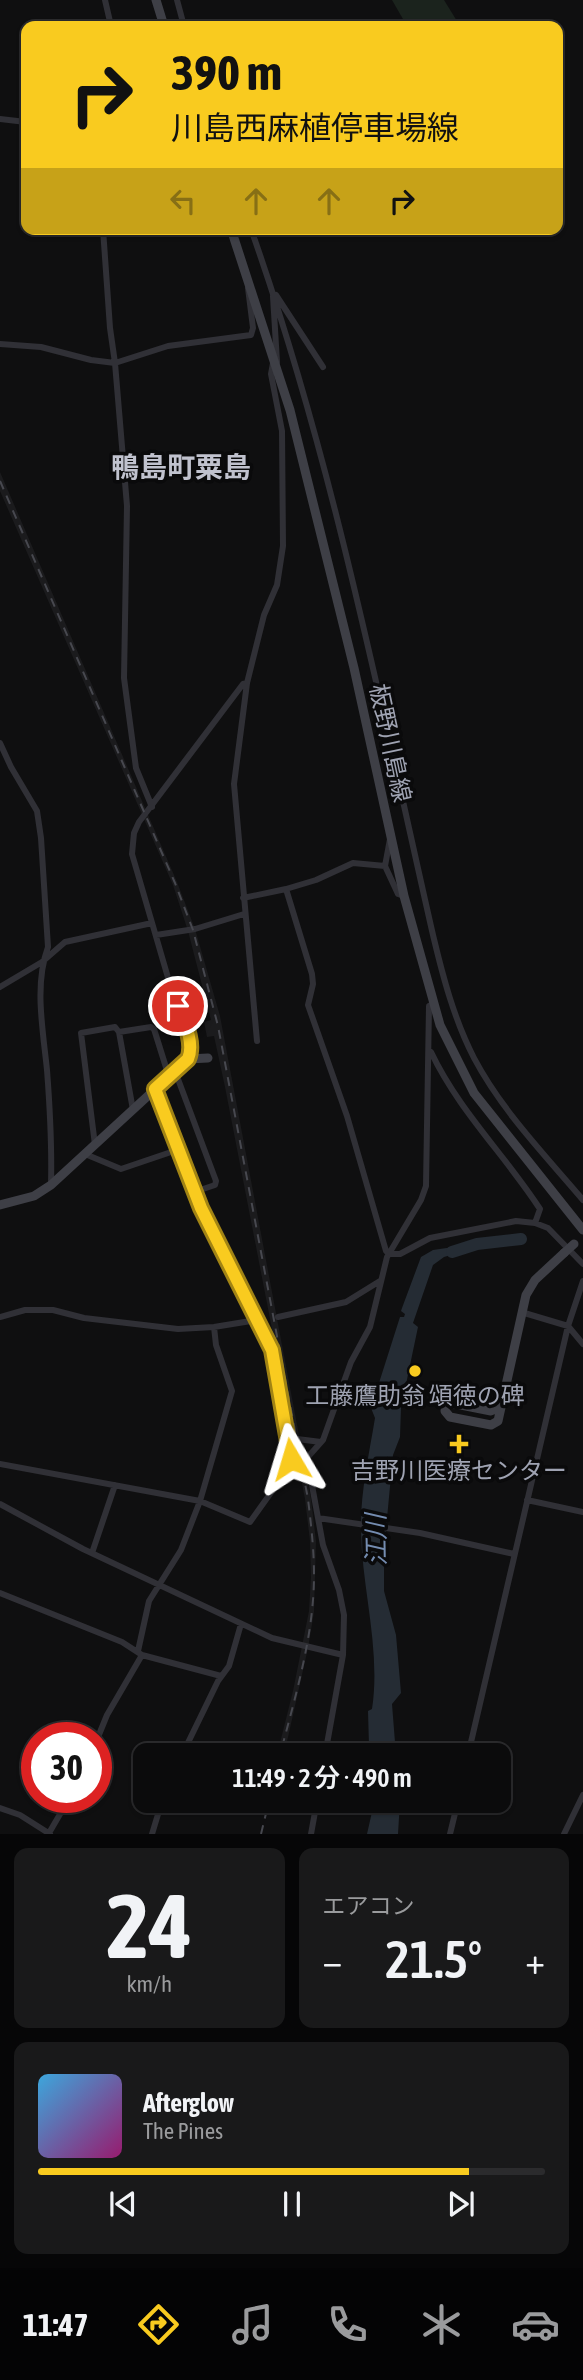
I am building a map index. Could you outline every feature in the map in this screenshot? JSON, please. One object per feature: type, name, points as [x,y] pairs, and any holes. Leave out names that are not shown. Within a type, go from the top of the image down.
[{"type":"main road","points":[[156,0],[162,21]]},
{"type":"main road","name":"板野川島線","points":[[233,235],[290,410],[354,668],[404,896],[433,1003],[452,1051],[474,1093],[583,1230]]},
{"type":"main road","points":[[0,1205],[34,1196],[51,1185],[188,1059],[191,1053],[184,1024]]},
{"type":"main road","points":[[188,1059],[208,1058]]},
{"type":"main road","points":[[500,1407],[491,1411],[451,1403],[446,1405],[444,1411],[450,1417],[491,1425],[498,1421],[521,1312],[530,1287],[583,1236]]},
{"type":"street","points":[[105,0],[110,21]]},
{"type":"street","points":[[177,0],[183,21]]},
{"type":"street","points":[[0,119],[21,121]]},
{"type":"street","points":[[103,235],[127,506],[124,678],[136,768],[152,807]]},
{"type":"street","points":[[253,235],[293,355],[335,512],[451,1004],[474,1058],[491,1086],[583,1200]]},
{"type":"street","points":[[0,344],[41,347],[90,360],[115,363],[167,346],[251,335],[253,328],[248,296],[249,279]]},
{"type":"street","points":[[257,1041],[234,784],[247,682],[283,556],[282,431],[271,374],[277,353],[272,300],[274,295]]},
{"type":"street","points":[[274,295],[279,298],[323,367]]},
{"type":"street","points":[[184,1024],[132,853],[136,827],[247,682]]},
{"type":"street","points":[[0,743],[37,811],[42,847],[48,947],[40,988],[52,1150],[51,1185]]},
{"type":"street","points":[[391,834],[385,866],[398,894],[404,896]]},
{"type":"street","points":[[243,898],[316,880],[353,863],[385,866]]},
{"type":"street","points":[[286,889],[312,974],[313,984],[308,1006],[347,1116],[373,1213],[389,1254]]},
{"type":"street","points":[[156,935],[195,929],[244,914]]},
{"type":"street","points":[[0,987],[43,962],[65,942],[152,923]]},
{"type":"street","points":[[307,1458],[321,1442],[330,1425],[351,1362],[370,1327],[389,1254],[421,1200],[426,1186],[429,1006],[433,1003]]},
{"type":"street","points":[[95,1145],[81,1033],[115,1027],[119,1032],[133,1110]]},
{"type":"street","points":[[119,1032],[151,1027],[154,1030],[216,1181],[215,1185],[194,1192]]},
{"type":"street","points":[[430,1051],[462,1107],[540,1209],[535,1223]]},
{"type":"street","points":[[0,1464],[200,1501],[250,1522],[285,1473],[291,1459],[272,1350],[194,1192],[155,1089]]},
{"type":"street","points":[[85,1154],[121,1169],[177,1150]]},
{"type":"street","points":[[389,1254],[400,1254],[430,1238],[516,1221],[535,1223],[553,1232],[583,1264]]},
{"type":"street","points":[[278,1317],[346,1302],[380,1281]]},
{"type":"street","points":[[471,1743],[568,1326],[583,1281]]},
{"type":"street","points":[[0,1317],[25,1310],[53,1310],[84,1318],[178,1329],[257,1320]]},
{"type":"street","points":[[521,1312],[568,1326],[583,1344]]},
{"type":"street","points":[[104,1722],[140,1653],[149,1601],[181,1550],[200,1501],[232,1391],[216,1345],[214,1327]]},
{"type":"street","points":[[289,1438],[321,1442]]},
{"type":"street","points":[[303,1439],[323,1545],[339,1590],[344,1615],[343,1656],[327,1743]]},
{"type":"street","points":[[92,1553],[115,1485]]},
{"type":"street","points":[[527,1500],[583,1513]]},
{"type":"street","points":[[0,1504],[92,1553],[241,1624],[283,1642],[343,1656]]},
{"type":"street","points":[[318,1518],[392,1529],[514,1554]]},
{"type":"street","points":[[0,1592],[122,1642],[140,1653],[221,1676]]},
{"type":"street","points":[[188,1743],[221,1676],[229,1666],[241,1624]]},
{"type":"street","points":[[564,1834],[583,1795]]},
{"type":"street","points":[[0,1808],[20,1815],[50,1833],[61,1813]]},
{"type":"street","points":[[152,1834],[158,1813]]},
{"type":"street","points":[[311,1834],[315,1813]]},
{"type":"street","points":[[450,1834],[455,1813]]},
{"type":"shaded area","points":[[392,0],[444,0],[457,21],[404,21]]},
{"type":"shaded area","points":[[0,472],[177,882],[195,929],[220,1016],[311,1499],[316,1541],[314,1612],[287,1743],[280,1743],[309,1611],[310,1541],[305,1499],[225,1087],[214,1036],[207,1037],[204,1022],[211,1020],[173,885],[0,491]]},
{"type":"water","points":[[467,1245],[468,1250],[444,1257],[433,1265],[413,1323],[418,1327],[401,1408],[400,1437],[393,1455],[384,1550],[384,1591],[396,1635],[401,1693],[392,1704],[395,1743],[369,1743],[368,1711],[372,1709],[374,1665],[362,1553],[361,1517],[375,1418],[371,1408],[400,1317],[405,1314],[401,1311],[421,1257],[433,1250]]},
{"type":"water","points":[[372,1813],[399,1813],[398,1834],[367,1834]]},
{"type":"waterway","name":"江川","points":[[452,1252],[477,1244],[521,1239]]},
{"type":"railway","points":[[0,481],[175,883],[193,930],[218,1026],[308,1499],[312,1537],[314,1575],[311,1621],[303,1666],[283,1743]]},
{"type":"railway","points":[[261,1834],[266,1813]]},
{"type":"place","name":"工藤鷹助翁 頌徳の碑","points":[[415,1371]]},
{"type":"place","name":"吉野川医療センター","points":[[459,1444]]},
{"type":"district","name":"鴨島町粟島","points":[[181,467]]},
{"type":"route","points":[[178,1006],[191,1053],[188,1059],[155,1089],[201,1208],[272,1350],[291,1459]]}]
